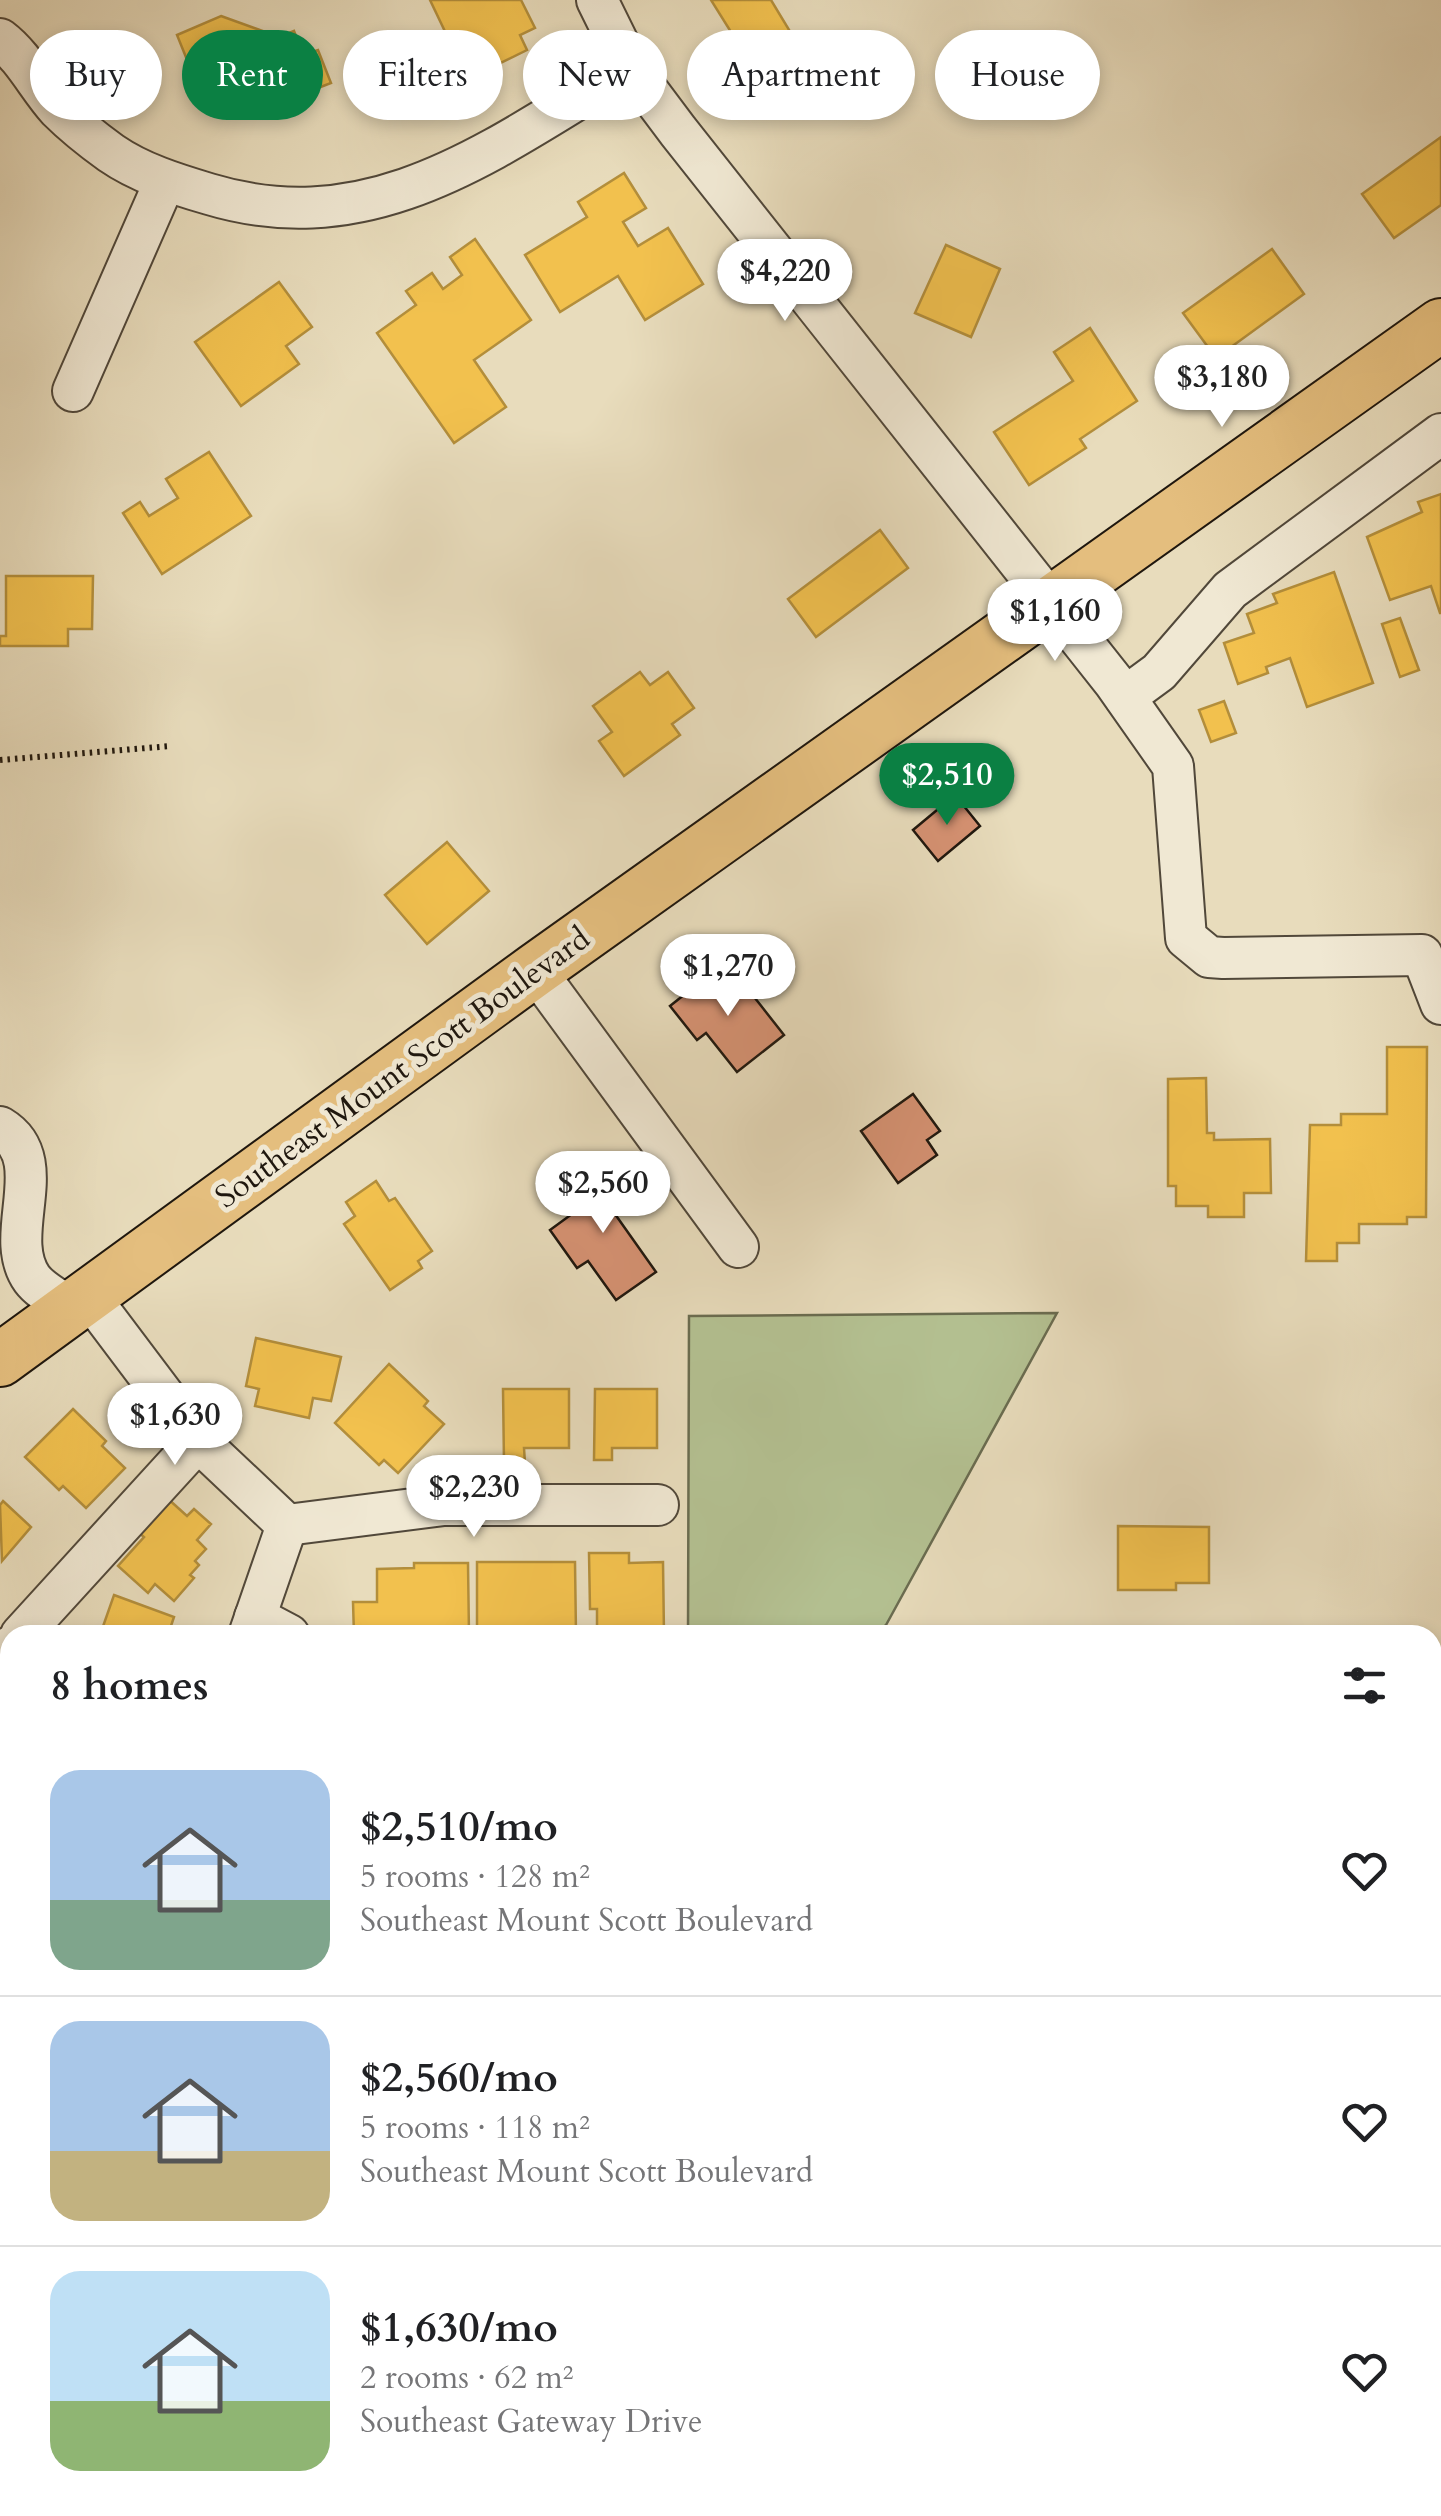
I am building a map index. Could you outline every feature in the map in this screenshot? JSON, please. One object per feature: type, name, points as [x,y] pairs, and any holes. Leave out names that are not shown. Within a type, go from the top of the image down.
[{"type":"main road","name":"Southeast Mount Scott Boulevard","points":[[0,1360],[534,970],[1441,325]]},
{"type":"street","points":[[596,0],[611,30]]},
{"type":"street","points":[[0,39],[58,109],[115,156],[165,181],[232,202],[296,208],[344,207],[394,197],[451,174],[541,120]]},
{"type":"street","points":[[667,114],[1125,697],[1173,766],[1178,782],[1183,926],[1196,950],[1224,958],[1422,956],[1441,1004]]},
{"type":"street","points":[[73,391],[165,181]]},
{"type":"street","points":[[1125,697],[1159,672],[1230,590],[1441,434]]},
{"type":"street","points":[[534,970],[738,1247]]},
{"type":"street","points":[[0,1127],[16,1140],[26,1168],[20,1219],[23,1262],[38,1286],[79,1301],[198,1441],[287,1525]]},
{"type":"street","points":[[30,1625],[198,1441]]},
{"type":"street","points":[[287,1525],[444,1505],[658,1505]]},
{"type":"street","points":[[265,1625],[287,1525]]},
{"type":"path","points":[[0,760],[171,746]]},
{"type":"green space","points":[[1057,1313],[886,1625],[688,1625],[689,1316]]},
{"type":"building: Homes","points":[[430,0],[521,0],[535,28],[523,30],[520,35],[523,52],[503,62],[503,30],[444,30]]},
{"type":"building: Homes","points":[[711,0],[771,0],[789,30],[730,30]]},
{"type":"building: Homes","points":[[221,16],[260,30],[189,30]]},
{"type":"building: Homes","points":[[323,63],[331,83],[323,86]]},
{"type":"building: Homes","points":[[1441,137],[1441,205],[1394,238],[1362,194]]},
{"type":"building: Homes","points":[[624,173],[646,208],[623,222],[638,246],[668,228],[703,284],[645,320],[618,276],[560,312],[525,255],[587,217],[578,202]]},
{"type":"building: Homes","points":[[475,239],[531,320],[474,360],[506,407],[454,443],[377,333],[416,305],[406,291],[432,273],[443,289],[462,275],[450,257]]},
{"type":"building: Homes","points":[[946,245],[1000,269],[971,337],[915,313]]},
{"type":"building: Homes","points":[[1272,249],[1304,294],[1216,358],[1183,313]]},
{"type":"building: Homes","points":[[279,282],[312,327],[286,346],[299,364],[241,406],[195,342]]},
{"type":"building: Homes","points":[[1090,328],[1137,401],[1080,439],[1086,448],[1029,485],[994,432],[1073,381],[1054,352]]},
{"type":"building: Homes","points":[[209,452],[251,516],[162,574],[123,513],[140,502],[149,516],[178,498],[166,479]]},
{"type":"building: Homes","points":[[1441,494],[1440,613],[1431,586],[1390,600],[1367,537],[1422,512],[1418,502]]},
{"type":"building: Homes","points":[[880,530],[908,568],[816,637],[788,599]]},
{"type":"building: Homes","points":[[1334,572],[1373,683],[1307,707],[1290,658],[1266,667],[1268,673],[1238,684],[1224,643],[1254,633],[1247,614],[1277,603],[1273,594]]},
{"type":"building: Homes","points":[[6,576],[93,576],[92,629],[68,629],[68,646],[0,646],[0,636],[6,636]]},
{"type":"building: Homes","points":[[1400,618],[1419,670],[1400,677],[1382,624]]},
{"type":"building: Homes","points":[[640,672],[650,685],[668,672],[694,708],[672,724],[680,735],[624,776],[599,741],[612,732],[593,706]]},
{"type":"building: Homes","points":[[1224,701],[1236,733],[1211,742],[1199,710]]},
{"type":"building: Homes","points":[[447,842],[489,891],[427,944],[385,895]]},
{"type":"building: Homes","points":[[1387,1047],[1427,1047],[1426,1217],[1407,1217],[1407,1224],[1359,1224],[1359,1243],[1337,1243],[1337,1261],[1306,1261],[1310,1125],[1341,1125],[1341,1114],[1387,1114]]},
{"type":"building: Homes","points":[[1206,1078],[1207,1133],[1214,1133],[1214,1140],[1270,1139],[1271,1193],[1244,1193],[1244,1217],[1208,1217],[1208,1206],[1176,1206],[1176,1186],[1168,1186],[1168,1079]]},
{"type":"building: Homes","points":[[376,1181],[389,1201],[395,1198],[432,1251],[418,1261],[422,1268],[390,1290],[344,1224],[355,1216],[346,1202]]},
{"type":"building: Homes","points":[[256,1338],[341,1357],[331,1401],[313,1398],[309,1418],[255,1406],[259,1389],[246,1386]]},
{"type":"building: Homes","points":[[389,1364],[428,1401],[424,1406],[444,1424],[398,1473],[384,1460],[379,1465],[335,1423]]},
{"type":"building: Homes","points":[[503,1389],[569,1389],[569,1448],[524,1448],[525,1463],[504,1463]]},
{"type":"building: Homes","points":[[595,1389],[657,1389],[657,1448],[612,1448],[612,1460],[594,1460]]},
{"type":"building: Homes","points":[[73,1409],[106,1441],[102,1446],[125,1468],[86,1508],[63,1486],[59,1490],[25,1457]]},
{"type":"building: Homes","points":[[166,1497],[187,1516],[194,1509],[211,1524],[197,1540],[206,1549],[195,1561],[199,1565],[190,1575],[194,1578],[174,1601],[155,1584],[148,1593],[118,1566],[144,1537],[137,1531]]},
{"type":"building: Homes","points":[[3,1501],[31,1527],[2,1561],[0,1505]]},
{"type":"building: Homes","points":[[1118,1526],[1209,1527],[1209,1583],[1176,1583],[1176,1590],[1118,1590]]},
{"type":"building: Homes","points":[[589,1553],[629,1553],[629,1563],[663,1562],[664,1625],[597,1625],[597,1609],[590,1609]]},
{"type":"building: Homes","points":[[477,1562],[575,1562],[576,1625],[477,1625]]},
{"type":"building: Homes","points":[[414,1563],[468,1563],[469,1625],[354,1625],[353,1602],[377,1602],[377,1569],[414,1568]]},
{"type":"building: Homes","points":[[114,1595],[174,1617],[171,1625],[104,1625]]},
{"type":"building: Other","points":[[955,795],[980,826],[938,861],[913,830]]},
{"type":"building: Other","points":[[714,971],[724,984],[736,974],[784,1035],[737,1072],[706,1033],[697,1040],[670,1006]]},
{"type":"building: Other","points":[[913,1094],[940,1131],[927,1140],[937,1155],[898,1183],[861,1131]]},
{"type":"building: Other","points":[[605,1164],[627,1195],[610,1207],[656,1272],[616,1300],[588,1261],[577,1268],[550,1230],[587,1203],[575,1185]]}]
